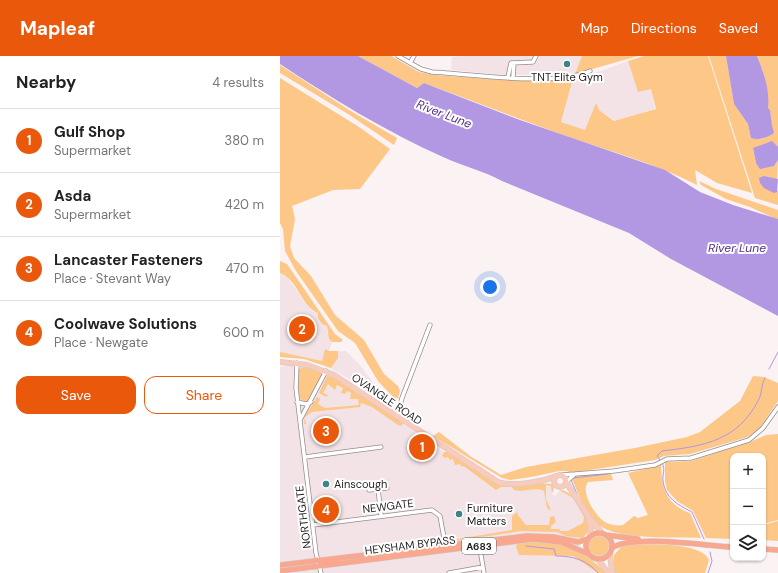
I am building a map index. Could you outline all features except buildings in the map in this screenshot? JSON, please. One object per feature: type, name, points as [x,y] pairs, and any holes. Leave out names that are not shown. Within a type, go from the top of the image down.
[{"type":"highway","name":"A683","points":[[589,538],[595,534],[604,534],[644,541],[730,547]]},
{"type":"highway","points":[[604,534],[611,541],[611,550]]},
{"type":"highway","name":"HEYSHAM BYPASS","points":[[280,566],[317,560],[392,553],[527,536],[554,537],[578,542],[589,538]]},
{"type":"highway","points":[[588,554],[586,546],[589,538]]},
{"type":"highway","name":"HEYSHAM BYPASS","points":[[280,571],[533,539],[561,542],[588,554]]},
{"type":"highway","name":"A683","points":[[588,554],[598,559],[605,558],[611,550],[620,543],[644,541]]},
{"type":"highway","points":[[766,549],[778,550]]},
{"type":"highway","name":"A683","points":[[317,560],[322,563],[341,561],[353,562]]},
{"type":"highway","name":"A683","points":[[280,566],[284,568],[315,564],[319,567]]},
{"type":"main road","name":"OVANGLE ROAD","points":[[280,362],[297,363],[326,372],[356,388],[397,417],[498,482],[509,484],[544,480],[558,476]]},
{"type":"main road","points":[[575,497],[554,484],[553,481],[558,476],[565,478],[575,497],[588,516],[604,534]]},
{"type":"main road","name":"OVANGLE ROAD","points":[[544,480],[554,484]]},
{"type":"main road","points":[[561,487],[566,482]]},
{"type":"main road","points":[[588,516],[591,528],[589,538]]},
{"type":"main road","points":[[611,550],[612,573]]},
{"type":"main road","points":[[598,559],[608,573]]},
{"type":"street","points":[[398,56],[422,70],[432,72],[508,77],[568,78],[581,76],[590,71]]},
{"type":"street","points":[[410,63],[414,56]]},
{"type":"street","points":[[508,77],[509,65],[511,63],[533,62],[536,56]]},
{"type":"street","points":[[513,77],[514,63]]},
{"type":"street","points":[[397,417],[402,398],[430,325]]},
{"type":"street","name":"NORTHGATE","points":[[297,363],[295,382],[317,560],[321,573]]},
{"type":"street","points":[[300,420],[326,372]]},
{"type":"street","points":[[298,402],[306,404],[311,402]]},
{"type":"street","name":"OVANGLE ROAD","points":[[558,476],[614,471],[656,464],[664,460],[691,458],[749,440],[763,428],[778,407]]},
{"type":"street","points":[[304,457],[381,447]]},
{"type":"street","points":[[566,482],[575,474]]},
{"type":"street","points":[[369,490],[387,488]]},
{"type":"street","points":[[378,489],[381,515]]},
{"type":"street","name":"NEWGATE","points":[[313,525],[381,515],[434,510],[440,516],[444,538]]},
{"type":"street","points":[[481,556],[484,573]]},
{"type":"street","points":[[450,572],[483,567]]},
{"type":"shaded area","points":[[358,56],[391,56],[419,72],[436,75],[502,80],[573,79],[561,122],[585,130],[596,103],[599,110],[614,121],[656,109],[651,89],[638,92],[628,61],[644,56],[708,56],[752,193],[717,183],[695,170],[697,185],[662,169],[555,132],[424,83],[417,88]]},
{"type":"shaded area","points":[[582,56],[575,74],[503,75],[451,70],[452,57]]},
{"type":"shaded area","points":[[582,56],[638,56],[575,74]]},
{"type":"shaded area","points":[[709,56],[726,56],[734,104],[748,124],[751,138],[762,139],[772,134],[770,110],[768,109],[767,88],[757,56],[778,56],[778,148],[753,149],[756,163],[774,166],[778,160],[777,180],[764,176],[778,191],[778,205],[755,198]]},
{"type":"shaded area","points":[[628,61],[638,91],[651,88],[655,109],[616,121],[599,110],[585,130],[561,122],[574,78],[581,78]]},
{"type":"shaded area","points":[[280,65],[349,110],[397,138],[394,145],[348,114],[280,73]]},
{"type":"shaded area","points":[[280,78],[359,127],[390,149],[360,189],[333,190],[292,206],[295,219],[290,246],[294,258],[311,276],[335,315],[364,340],[384,374],[398,386],[400,391],[396,400],[378,381],[355,343],[338,331],[296,271],[285,251],[283,229],[280,223]]},
{"type":"shaded area","points":[[699,181],[716,189],[778,210],[778,220],[750,207],[726,199],[701,185]]},
{"type":"shaded area","points":[[280,261],[287,264],[335,334],[343,340],[341,342],[332,342],[329,339],[327,326],[322,324],[318,318],[318,313],[307,305],[291,281],[280,273]]},
{"type":"shaded area","points":[[280,273],[287,276],[305,303],[312,311],[318,313],[327,326],[327,331],[332,342],[329,351],[346,351],[359,364],[383,395],[380,401],[346,377],[321,363],[305,358],[280,357]]},
{"type":"shaded area","points":[[325,349],[329,351],[338,351],[338,358],[331,368],[304,359],[280,357],[280,352],[322,361]]},
{"type":"shaded area","points":[[294,365],[314,368],[330,374],[444,452],[463,461],[498,485],[510,486],[551,484],[553,489],[552,494],[555,496],[563,490],[573,498],[587,519],[589,526],[588,533],[583,538],[579,538],[584,561],[604,573],[282,573],[280,565],[280,367]]},
{"type":"shaded area","points":[[304,367],[322,374],[310,400],[306,402],[300,399],[297,389],[299,369]]},
{"type":"shaded area","points":[[327,376],[342,382],[365,396],[403,423],[402,426],[398,425],[372,407],[361,403],[360,407],[312,412],[305,417],[306,424],[304,424],[305,416],[317,397],[324,401],[320,399],[318,404],[325,408],[359,405],[358,399],[350,399],[351,393],[347,391],[345,394],[341,393],[343,388],[337,385],[335,390],[328,384],[323,393],[328,395],[326,397],[319,393]]},
{"type":"shaded area","points":[[753,376],[764,377],[778,383],[778,401],[760,428],[748,437],[690,454],[664,456],[655,460],[570,473],[567,471],[559,471],[510,480],[502,478],[433,436],[439,432],[470,456],[501,475],[526,467],[635,448],[687,437],[700,432],[740,401]]},
{"type":"shaded area","points":[[778,434],[778,520],[766,523],[766,453],[730,453],[730,539],[706,538],[693,511],[677,501],[667,490],[665,481],[665,462],[691,461],[750,442],[766,435]]},
{"type":"shaded area","points":[[444,452],[447,452],[501,486],[539,483],[552,484],[554,488],[552,494],[551,486],[546,485],[546,499],[551,511],[547,508],[544,491],[537,489],[518,491],[514,490],[512,487],[501,487],[496,490],[465,467],[461,466],[460,464],[455,465],[453,459],[450,460],[448,457],[445,458],[442,456]]},
{"type":"shaded area","points":[[661,465],[662,481],[667,495],[682,510],[690,513],[701,538],[647,537],[607,530],[599,525],[590,515],[582,502],[571,477],[578,475],[611,474],[613,480],[588,482],[586,486],[587,497],[593,509],[601,519],[609,524],[623,525],[634,516],[638,518],[648,515],[628,473]]},
{"type":"shaded area","points":[[561,490],[566,491],[575,499],[583,512],[589,530],[583,538],[566,536],[557,532],[521,531],[449,542],[446,541],[512,530],[512,516],[517,512],[517,508],[518,515],[526,525],[549,525],[550,517],[554,516],[556,522],[551,526],[551,529],[568,531],[583,523],[584,517],[573,498],[561,491],[555,496]]},
{"type":"shaded area","points":[[778,521],[778,541],[766,540],[766,524]]},
{"type":"shaded area","points":[[599,536],[606,539],[609,546],[606,553],[599,556],[592,553],[589,546],[592,539]]},
{"type":"shaded area","points":[[534,542],[556,543],[571,548],[591,560],[606,573],[598,573],[573,556],[519,555],[516,547],[517,544]]},
{"type":"shaded area","points":[[656,544],[683,547],[704,554],[709,560],[705,573],[614,573],[614,555],[623,545]]},
{"type":"water","name":"River Lune","points":[[280,56],[358,56],[417,88],[424,83],[520,120],[665,170],[700,192],[733,205],[778,219],[778,316],[671,259],[629,233],[451,160],[401,137],[339,102],[280,64]]},
{"type":"water","points":[[726,56],[757,56],[767,88],[768,108],[770,110],[774,133],[760,139],[751,138],[748,124],[734,104]]},
{"type":"water","points":[[772,141],[778,147],[778,160],[774,166],[760,169],[756,163],[753,148]]},
{"type":"water","points":[[764,176],[778,179],[777,192],[774,193],[764,188],[760,183],[759,178]]},
{"type":"waterway","points":[[769,369],[778,352]]},
{"type":"waterway","points":[[660,460],[657,456],[662,451],[692,447],[718,439],[730,433],[751,413],[759,399],[765,378]]},
{"type":"waterway","points":[[662,463],[664,467],[663,481],[666,492],[677,504],[692,512],[704,539]]},
{"type":"waterway","points":[[573,478],[608,474]]},
{"type":"waterway","points":[[571,480],[577,494]]},
{"type":"waterway","points":[[526,546],[554,549],[556,556],[574,558],[584,562],[598,573]]},
{"type":"waterway","points":[[708,573],[712,561],[710,552]]},
{"type":"place","name":"TNT Elite Gym","points":[[567,64]]},
{"type":"place","name":"Asda","points":[[302,329]]},
{"type":"place","name":"Lancaster Fasteners","points":[[326,431]]},
{"type":"place","name":"Gulf Shop","points":[[422,447]]},
{"type":"place","name":"Ainscough","points":[[326,484]]},
{"type":"place","name":"Coolwave Solutions","points":[[326,510]]},
{"type":"place","name":"Furniture Matters","points":[[459,514]]}]
